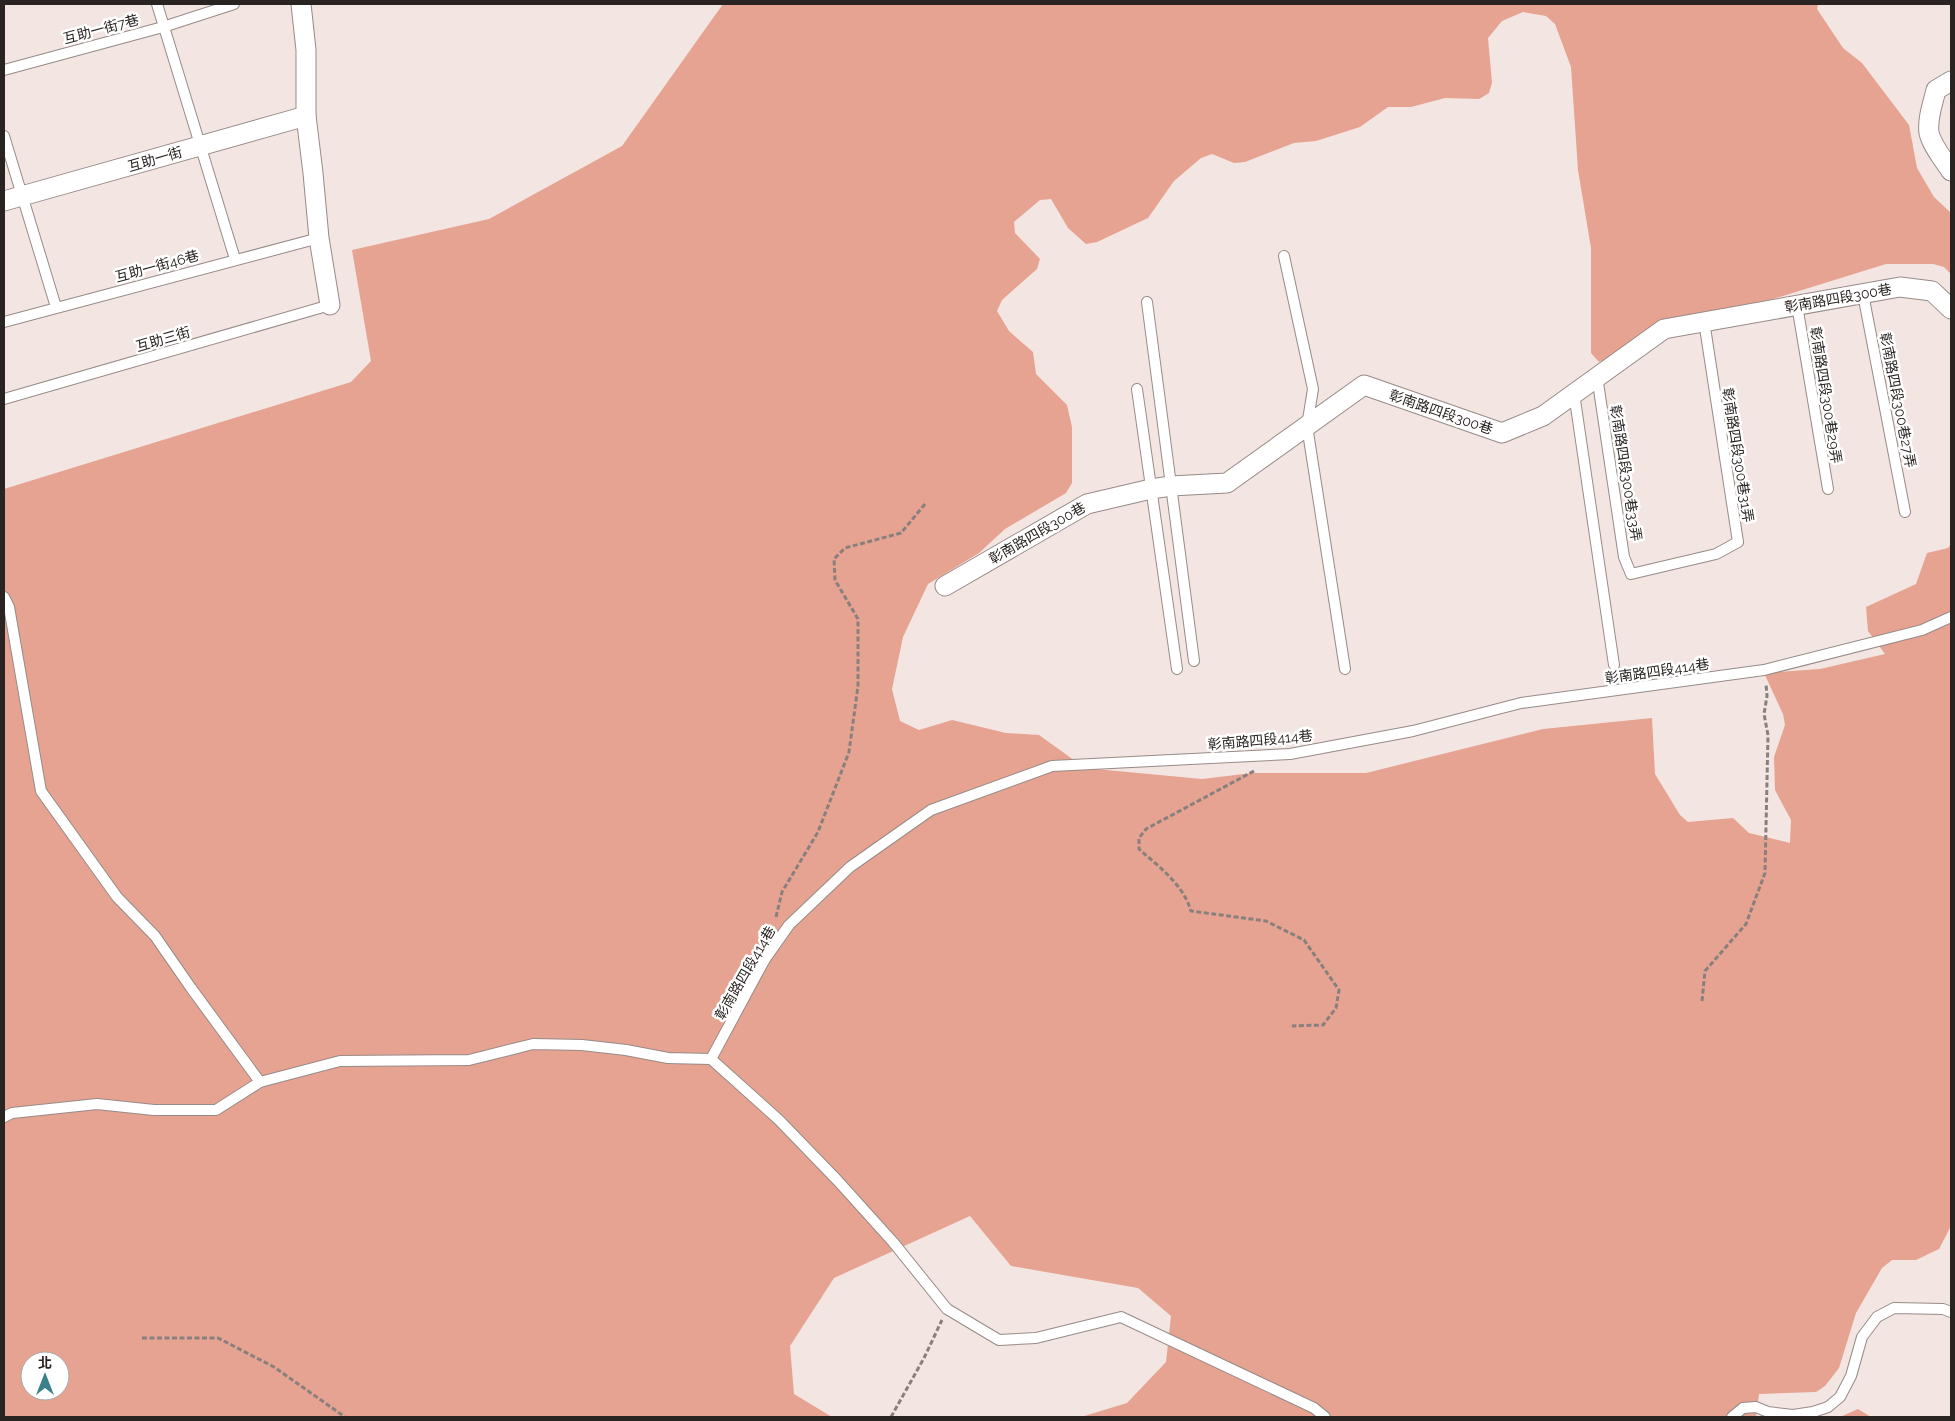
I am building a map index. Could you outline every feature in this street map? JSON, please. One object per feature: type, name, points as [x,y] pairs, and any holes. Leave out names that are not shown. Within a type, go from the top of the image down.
[{"type":"street","points":[[301,4],[306,50],[306,116],[319,238],[330,305]]},
{"type":"street","points":[[1951,81],[1936,90],[1931,111],[1929,134],[1937,150],[1951,170]]},
{"type":"street","name":"互助一街","points":[[4,201],[306,116]]},
{"type":"street","name":"彰南路四段300巷","points":[[945,586],[1087,504],[1171,486],[1227,483],[1364,385],[1502,434],[1543,416],[1664,329],[1900,287],[1932,291],[1951,309]]},
{"type":"lane","points":[[157,4],[235,259]]},
{"type":"lane","name":"互助一街7巷","points":[[4,70],[163,27],[234,4]]},
{"type":"lane","points":[[4,136],[56,308]]},
{"type":"lane","name":"互助一街46巷","points":[[4,322],[319,238]]},
{"type":"lane","points":[[1284,256],[1313,389],[1307,426],[1345,669]]},
{"type":"lane","name":"彰南路四段300巷27弄","points":[[1863,294],[1905,512]]},
{"type":"lane","points":[[1147,302],[1194,661]]},
{"type":"lane","name":"互助三街","points":[[4,399],[330,305]]},
{"type":"lane","name":"彰南路四段300巷29弄","points":[[1797,305],[1828,489]]},
{"type":"lane","name":"彰南路四段300巷31弄","points":[[1631,574],[1716,554],[1738,542],[1704,321]]},
{"type":"lane","name":"彰南路四段300巷33弄","points":[[1597,376],[1624,557],[1631,574]]},
{"type":"lane","points":[[1137,389],[1177,669]]},
{"type":"lane","points":[[1574,392],[1614,665]]},
{"type":"lane","points":[[4,597],[8,607],[41,791],[117,897],[155,936],[260,1082]]},
{"type":"lane","name":"彰南路四段414巷","points":[[711,1059],[765,959],[789,925],[850,867],[931,810],[1052,766],[1290,754],[1413,731],[1521,704],[1764,670],[1922,630],[1951,617]]},
{"type":"lane","points":[[4,1117],[12,1114],[97,1104],[154,1110],[216,1110],[260,1082],[340,1061],[469,1060],[533,1044],[582,1045],[626,1050],[668,1058],[711,1059],[779,1120],[838,1181],[893,1242],[947,1309],[999,1340],[1036,1338],[1121,1317],[1314,1408],[1325,1417]]},
{"type":"lane","points":[[1732,1417],[1743,1408],[1756,1407],[1768,1412],[1794,1415],[1828,1407],[1840,1398],[1851,1376],[1862,1337],[1877,1317],[1894,1308],[1947,1310]]},
{"type":"path","points":[[775,921],[782,892],[818,832],[849,752],[858,686],[858,619],[835,580],[834,559],[846,548],[901,533],[925,504]]},
{"type":"path","points":[[1702,1001],[1705,971],[1746,924],[1765,873],[1768,735],[1764,714],[1767,696],[1764,670]]},
{"type":"path","points":[[1257,770],[1146,830],[1139,838],[1139,849],[1187,897],[1191,911],[1266,921],[1304,940],[1338,990],[1336,1008],[1323,1024],[1292,1026]]},
{"type":"path","points":[[891,1417],[924,1358],[947,1309]]},
{"type":"path","points":[[142,1338],[218,1338],[274,1367],[345,1417]]},
{"type":"shaded area","points":[[723,4],[1818,4],[1817,9],[1843,48],[1862,63],[1909,125],[1917,168],[1934,197],[1951,213],[1951,274],[1944,267],[1933,264],[1886,264],[1773,299],[1658,328],[1630,349],[1599,362],[1591,353],[1591,248],[1578,170],[1571,67],[1555,24],[1546,16],[1523,12],[1502,21],[1488,38],[1492,83],[1489,93],[1479,99],[1445,98],[1411,107],[1388,107],[1360,127],[1316,141],[1294,143],[1245,162],[1234,163],[1212,154],[1201,158],[1174,181],[1148,218],[1097,242],[1086,244],[1068,228],[1051,199],[1040,200],[1014,222],[1015,233],[1040,259],[1037,269],[1002,300],[997,311],[1009,331],[1033,352],[1036,374],[1067,405],[1072,427],[1072,483],[1066,493],[1005,529],[979,553],[928,584],[903,637],[892,689],[900,721],[919,730],[952,720],[1006,733],[1039,735],[1085,768],[1202,779],[1252,773],[1366,773],[1543,729],[1652,718],[1655,774],[1680,815],[1688,822],[1733,818],[1749,833],[1790,843],[1791,820],[1775,790],[1774,757],[1785,725],[1783,714],[1764,673],[1820,669],[1885,654],[1868,631],[1866,607],[1916,584],[1927,553],[1948,548],[1951,544],[1951,1226],[1939,1249],[1916,1260],[1892,1260],[1882,1268],[1856,1313],[1839,1368],[1825,1386],[1816,1392],[1759,1394],[1756,1417],[1081,1417],[1127,1403],[1166,1362],[1171,1316],[1138,1288],[1011,1266],[970,1216],[834,1278],[790,1346],[794,1394],[832,1417],[4,1417],[4,489],[351,382],[371,361],[352,250],[489,219],[622,146]]},
{"type":"shaded area","points":[[1858,1409],[1871,1417],[1840,1417]]}]
